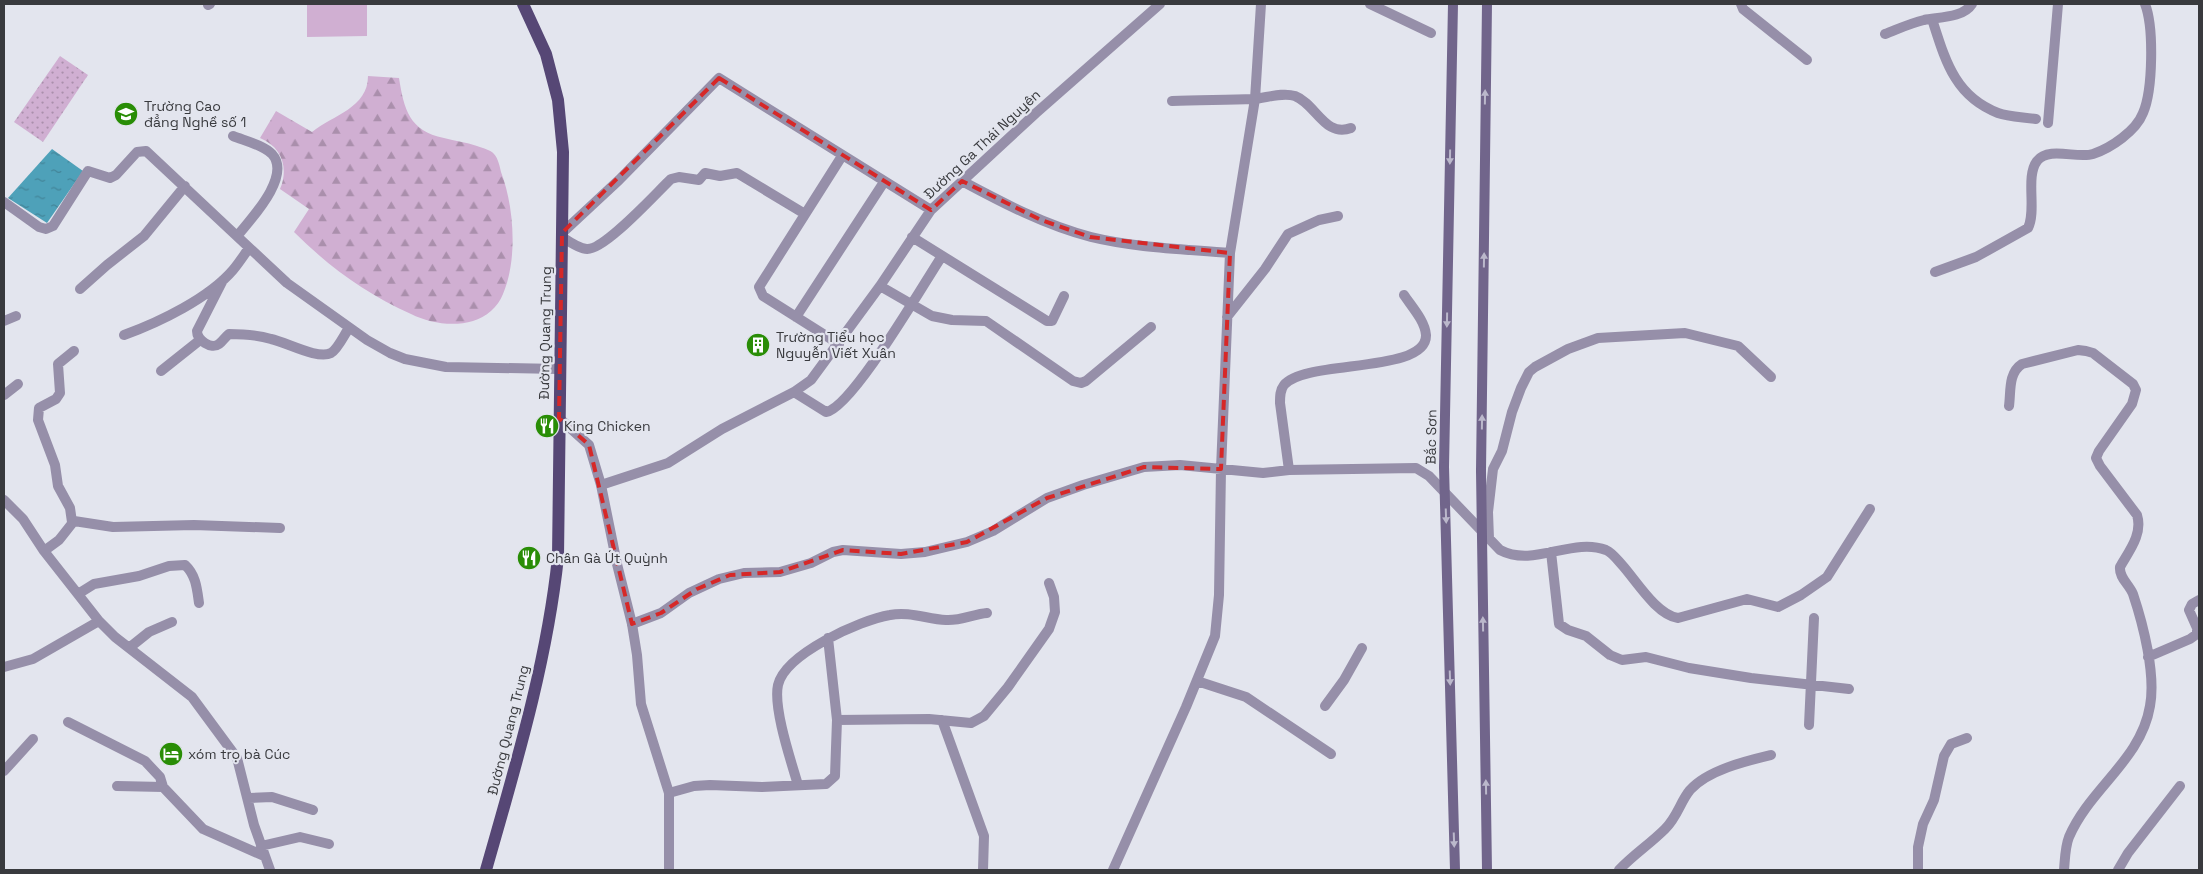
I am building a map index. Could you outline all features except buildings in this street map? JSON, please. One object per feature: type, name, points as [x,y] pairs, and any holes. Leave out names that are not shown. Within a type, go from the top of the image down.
[{"type":"main road","name":"Đường Quang Trung","points":[[486,870],[528,717],[554,591],[558,557],[558,418],[564,152],[558,100],[546,54],[523,4]]},
{"type":"main road","name":"Bắc Sơn","points":[[1453,4],[1444,467],[1455,870]]},
{"type":"main road","points":[[1486,4],[1481,471],[1487,870]]},
{"type":"street","name":"Đường Ga Thái Nguyên","points":[[601,485],[659,468],[722,429],[794,392],[811,380],[880,286],[931,210],[1036,113],[1160,4]]},
{"type":"street","points":[[1113,870],[1215,636],[1221,536],[1221,470],[1230,253],[1255,99],[1261,4]]},
{"type":"street","points":[[1370,4],[1431,33]]},
{"type":"street","points":[[1741,4],[1743,8],[1807,60]]},
{"type":"street","points":[[1885,34],[1932,19],[1951,16],[1967,10],[1972,4]]},
{"type":"street","points":[[2048,123],[2058,4]]},
{"type":"street","points":[[1935,272],[1976,257],[2028,228],[2033,171],[2037,161],[2041,158],[2057,154],[2093,154],[2119,139],[2136,124],[2143,114],[2146,100],[2152,48],[2151,21],[2145,4]]},
{"type":"street","points":[[1932,19],[1953,77],[1969,95],[1978,103],[1999,114],[2036,119]]},
{"type":"street","points":[[805,214],[737,173],[720,176],[705,174],[699,180],[679,177],[671,179],[614,235],[590,249],[583,248],[562,235],[719,78],[931,210]]},
{"type":"street","points":[[1172,101],[1255,99],[1290,95],[1307,103],[1330,126],[1345,131],[1351,128]]},
{"type":"street","points":[[233,136],[269,151],[277,160],[278,166],[272,190],[238,235]]},
{"type":"street","points":[[4,202],[39,227],[46,229],[53,226],[88,171],[110,178],[116,175],[137,152],[146,151],[238,235],[287,284],[349,328],[390,353],[423,363],[446,367],[559,370]]},
{"type":"street","points":[[839,344],[763,296],[759,288],[842,156]]},
{"type":"street","points":[[962,181],[1041,220],[1090,237],[1155,247],[1230,253]]},
{"type":"street","points":[[796,317],[884,182]]},
{"type":"street","points":[[80,289],[144,236],[185,186]]},
{"type":"street","points":[[1226,317],[1265,269],[1288,234],[1319,220],[1338,216]]},
{"type":"street","points":[[912,237],[1047,321],[1052,320],[1064,296]]},
{"type":"street","points":[[124,334],[149,326],[176,313],[223,280],[234,269],[249,248]]},
{"type":"street","points":[[794,392],[823,411],[829,412],[852,390],[872,365],[942,256]]},
{"type":"street","points":[[223,280],[197,331],[197,336],[200,340],[215,345],[229,334],[252,336],[286,342],[310,352],[325,355],[333,352],[349,328]]},
{"type":"street","points":[[880,286],[932,316],[952,320],[986,321],[1073,381],[1081,383],[1086,381],[1151,327]]},
{"type":"street","points":[[1289,470],[1280,403],[1280,393],[1283,386],[1289,380],[1304,373],[1373,364],[1403,357],[1421,348],[1425,339],[1424,330],[1404,295]]},
{"type":"street","points":[[4,321],[16,316]]},
{"type":"street","points":[[1489,539],[1488,512],[1493,469],[1502,451],[1512,412],[1521,388],[1529,372],[1535,367],[1568,349],[1598,338],[1685,333],[1738,346],[1771,377]]},
{"type":"street","points":[[161,371],[200,340]]},
{"type":"street","points":[[2009,406],[2013,372],[2017,367],[2022,364],[2078,350],[2093,353],[2133,384],[2136,390],[2132,404],[2096,458],[2138,520],[2138,534],[2120,567],[2120,572],[2132,591],[2140,614],[2148,657],[2150,705],[2144,729],[2128,757],[2095,795],[2069,837],[2064,870]]},
{"type":"street","points":[[44,551],[64,535],[72,522],[70,508],[58,486],[55,466],[38,420],[39,408],[56,399],[60,393],[58,364],[74,351]]},
{"type":"street","points":[[4,395],[18,384]]},
{"type":"street","points":[[558,418],[589,445],[601,485],[617,564],[632,624],[637,655],[641,704],[669,793],[669,870]]},
{"type":"street","points":[[632,624],[661,613],[697,589],[730,575],[780,572],[810,563],[833,552],[842,550],[901,554],[924,552],[967,542],[994,531],[1047,498],[1063,491],[1144,467],[1180,466],[1263,473],[1289,470],[1416,468],[1428,476],[1500,550],[1515,556],[1583,548],[1603,549],[1611,553],[1659,609],[1670,617],[1678,618],[1747,600],[1778,606],[1801,595],[1828,577],[1870,509]]},
{"type":"street","points":[[4,500],[23,519],[44,551],[99,621],[192,697],[237,758],[249,798],[254,825],[270,870]]},
{"type":"street","points":[[72,522],[113,528],[194,525],[280,528]]},
{"type":"street","points":[[1551,552],[1559,624],[1568,630],[1586,636],[1615,658],[1622,660],[1646,657],[1688,668],[1850,689]]},
{"type":"street","points":[[78,594],[94,584],[139,576],[168,566],[185,565],[192,571],[199,603]]},
{"type":"street","points":[[837,720],[942,720],[971,723],[990,710],[1049,629],[1055,612],[1054,597],[1049,583]]},
{"type":"street","points":[[2148,657],[2190,639],[2197,634],[2198,628],[2189,610],[2192,604],[2199,600]]},
{"type":"street","points":[[798,785],[784,737],[777,691],[782,675],[794,662],[828,638],[863,622],[890,614],[906,614],[949,620],[987,613]]},
{"type":"street","points":[[1809,725],[1814,618]]},
{"type":"street","points":[[4,667],[33,659],[99,621]]},
{"type":"street","points":[[130,648],[149,632],[172,622]]},
{"type":"street","points":[[669,793],[694,786],[826,784],[835,776],[837,720],[828,638]]},
{"type":"street","points":[[1325,706],[1344,680],[1362,648]]},
{"type":"street","points":[[1197,681],[1246,696],[1332,754]]},
{"type":"street","points":[[942,720],[984,836],[983,870]]},
{"type":"street","points":[[68,722],[145,761],[160,777],[163,787]]},
{"type":"street","points":[[1918,870],[1918,847],[1923,824],[1934,800],[1944,756],[1951,744],[1967,738]]},
{"type":"street","points":[[4,771],[33,739]]},
{"type":"street","points":[[1619,870],[1666,829],[1680,811],[1690,790],[1712,775],[1738,764],[1771,755]]},
{"type":"street","points":[[117,786],[158,785],[163,787],[204,829],[263,851],[300,837],[329,844]]},
{"type":"street","points":[[2118,870],[2128,853],[2180,786]]},
{"type":"street","points":[[249,798],[272,797],[312,810]]},
{"type":"highlighted area","points":[[719,78],[931,210],[962,181],[1041,220],[1090,237],[1230,253],[1221,469],[1144,467],[1047,498],[967,542],[901,554],[843,550],[780,572],[730,575],[697,589],[661,613],[632,624],[589,445],[559,418],[562,233]]},
{"type":"green space","points":[[307,4],[367,4],[367,36],[307,37]]},
{"type":"green space","points":[[60,56],[88,75],[43,142],[14,122]]},
{"type":"green space","points":[[368,76],[399,78],[406,109],[410,117],[423,130],[432,135],[469,143],[486,149],[493,153],[498,160],[509,200],[511,216],[511,265],[501,299],[491,311],[478,319],[457,324],[433,322],[394,306],[334,268],[294,232],[309,209],[280,189],[284,173],[282,159],[274,147],[260,138],[276,111],[312,132],[356,103],[366,87]]},
{"type":"water","points":[[52,149],[83,171],[47,223],[8,198]]},
{"type":"place","name":"Trường Cao đẳng Nghề số 1","points":[[126,114]]},
{"type":"place","name":"Trường Tiểu học Nguyễn Viết Xuân","points":[[758,345]]},
{"type":"place","name":"King Chicken","points":[[547,426]]},
{"type":"place","name":"Chân Gà Út Quỳnh","points":[[529,558]]},
{"type":"place","name":"xóm trọ bà Cúc","points":[[171,754]]}]
